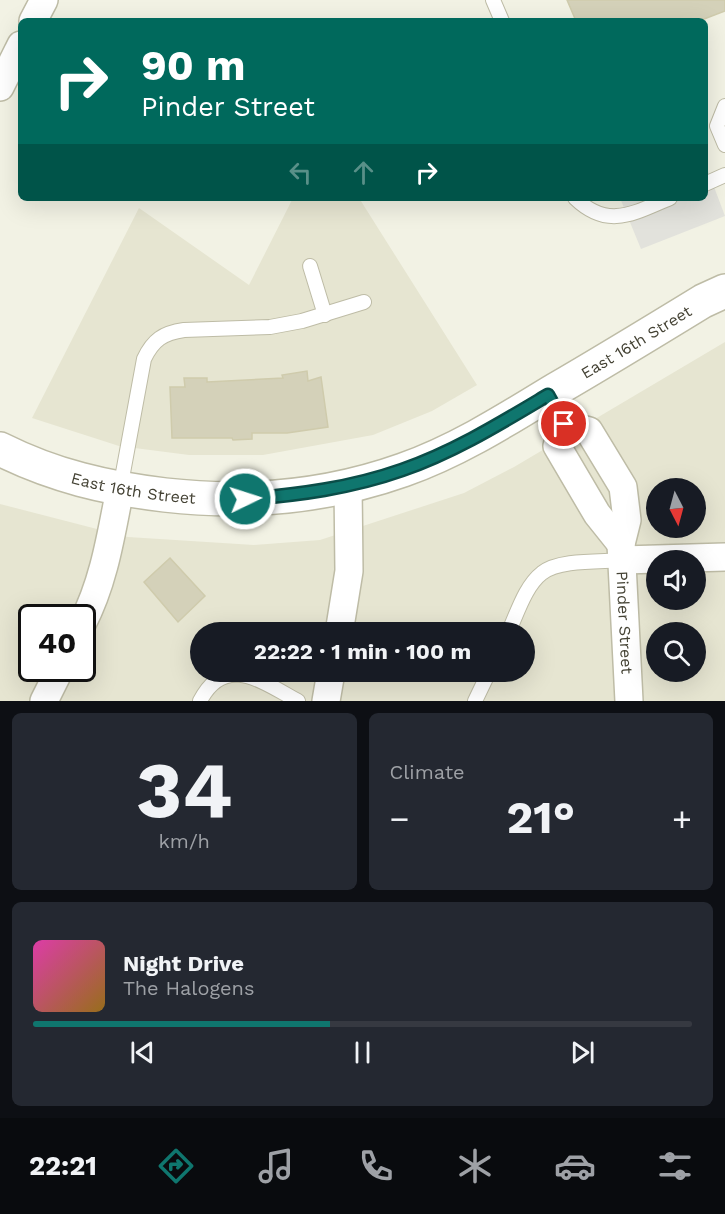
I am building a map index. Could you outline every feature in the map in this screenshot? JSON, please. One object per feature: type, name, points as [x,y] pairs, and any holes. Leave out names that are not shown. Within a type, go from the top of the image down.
[{"type":"street","points":[[35,18],[44,0]]},
{"type":"street","points":[[0,87],[18,51]]},
{"type":"street","name":"East 16th Street","points":[[0,449],[32,465],[120,489],[197,498],[245,499],[297,495],[348,485],[402,470],[451,450],[490,430],[703,301],[725,291]]},
{"type":"street","points":[[548,395],[564,424],[557,446],[622,552],[725,557]]},
{"type":"street","name":"Pinder Street","points":[[564,424],[589,431],[623,487],[627,520],[622,552],[629,701]]},
{"type":"street","points":[[341,622],[349,571],[348,485]]},
{"type":"street","points":[[91,604],[104,567],[120,489]]},
{"type":"street","points":[[44,701],[54,682]]},
{"type":"street","points":[[326,701],[329,682]]},
{"type":"lane","points":[[493,0],[501,18]]},
{"type":"lane","points":[[725,106],[717,126],[725,146]]},
{"type":"lane","points":[[708,183],[725,176]]},
{"type":"lane","points":[[578,201],[586,208],[606,217],[625,216],[662,201]]},
{"type":"lane","points":[[310,266],[325,315]]},
{"type":"lane","points":[[120,489],[144,358],[157,338],[184,330],[270,327],[325,315],[364,302]]},
{"type":"lane","points":[[513,622],[525,597],[542,572],[553,567],[622,552]]},
{"type":"lane","points":[[200,701],[215,680],[238,674],[254,678],[298,701]]},
{"type":"lane","points":[[475,701],[484,682]]},
{"type":"shaded area","points":[[708,171],[725,216],[641,249],[621,201],[708,201]]},
{"type":"shaded area","points":[[291,201],[361,201],[477,385],[432,411],[373,435],[263,455],[189,455],[119,446],[32,418],[139,208],[249,285]]},
{"type":"shaded area","points":[[725,342],[725,701],[0,701],[0,504],[128,537],[254,545],[320,540],[464,493],[514,467]]},
{"type":"building","points":[[567,0],[725,0],[725,11],[707,18],[575,18]]},
{"type":"building","points":[[307,371],[308,381],[321,377],[328,427],[287,433],[252,433],[252,439],[172,438],[170,387],[185,387],[184,378],[207,378],[207,382],[283,378],[282,375]]},
{"type":"building","points":[[170,558],[205,596],[178,622],[144,582]]},
{"type":"route","points":[[245,499],[297,495],[348,485],[402,470],[451,450],[490,430],[548,395],[564,424]]}]
